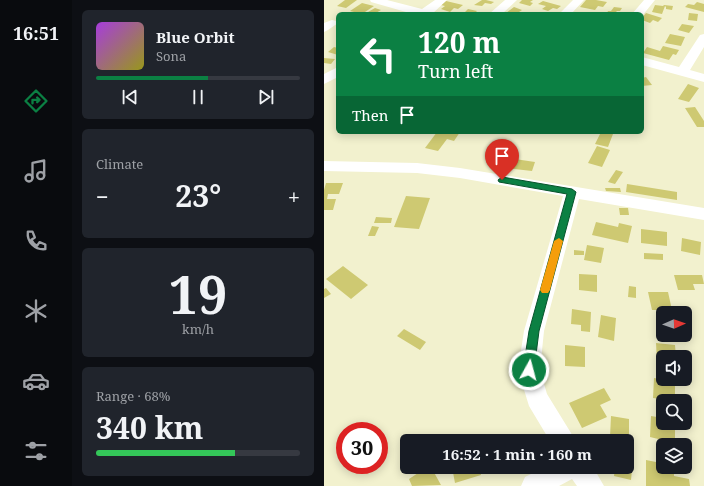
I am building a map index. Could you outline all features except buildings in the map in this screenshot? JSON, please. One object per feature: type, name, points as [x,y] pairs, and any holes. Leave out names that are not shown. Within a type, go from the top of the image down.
[{"type":"street","points":[[375,0],[417,12]]},
{"type":"street","points":[[427,12],[442,0]]},
{"type":"street","points":[[497,12],[512,0]]},
{"type":"street","points":[[567,12],[579,0]]},
{"type":"street","points":[[640,12],[650,0]]},
{"type":"street","points":[[682,72],[704,38]]},
{"type":"street","points":[[644,62],[704,78]]},
{"type":"street","points":[[324,80],[336,72]]},
{"type":"street","points":[[324,166],[417,168],[460,173],[704,214]]},
{"type":"street","points":[[559,434],[537,398],[529,370],[534,331],[572,192]]},
{"type":"street","points":[[534,486],[557,474]]},
{"type":"street","points":[[583,474],[591,486]]},
{"type":"slow traffic","points":[[545,290],[559,241]]},
{"type":"route","points":[[502,180],[572,192],[534,331],[529,370]]}]
